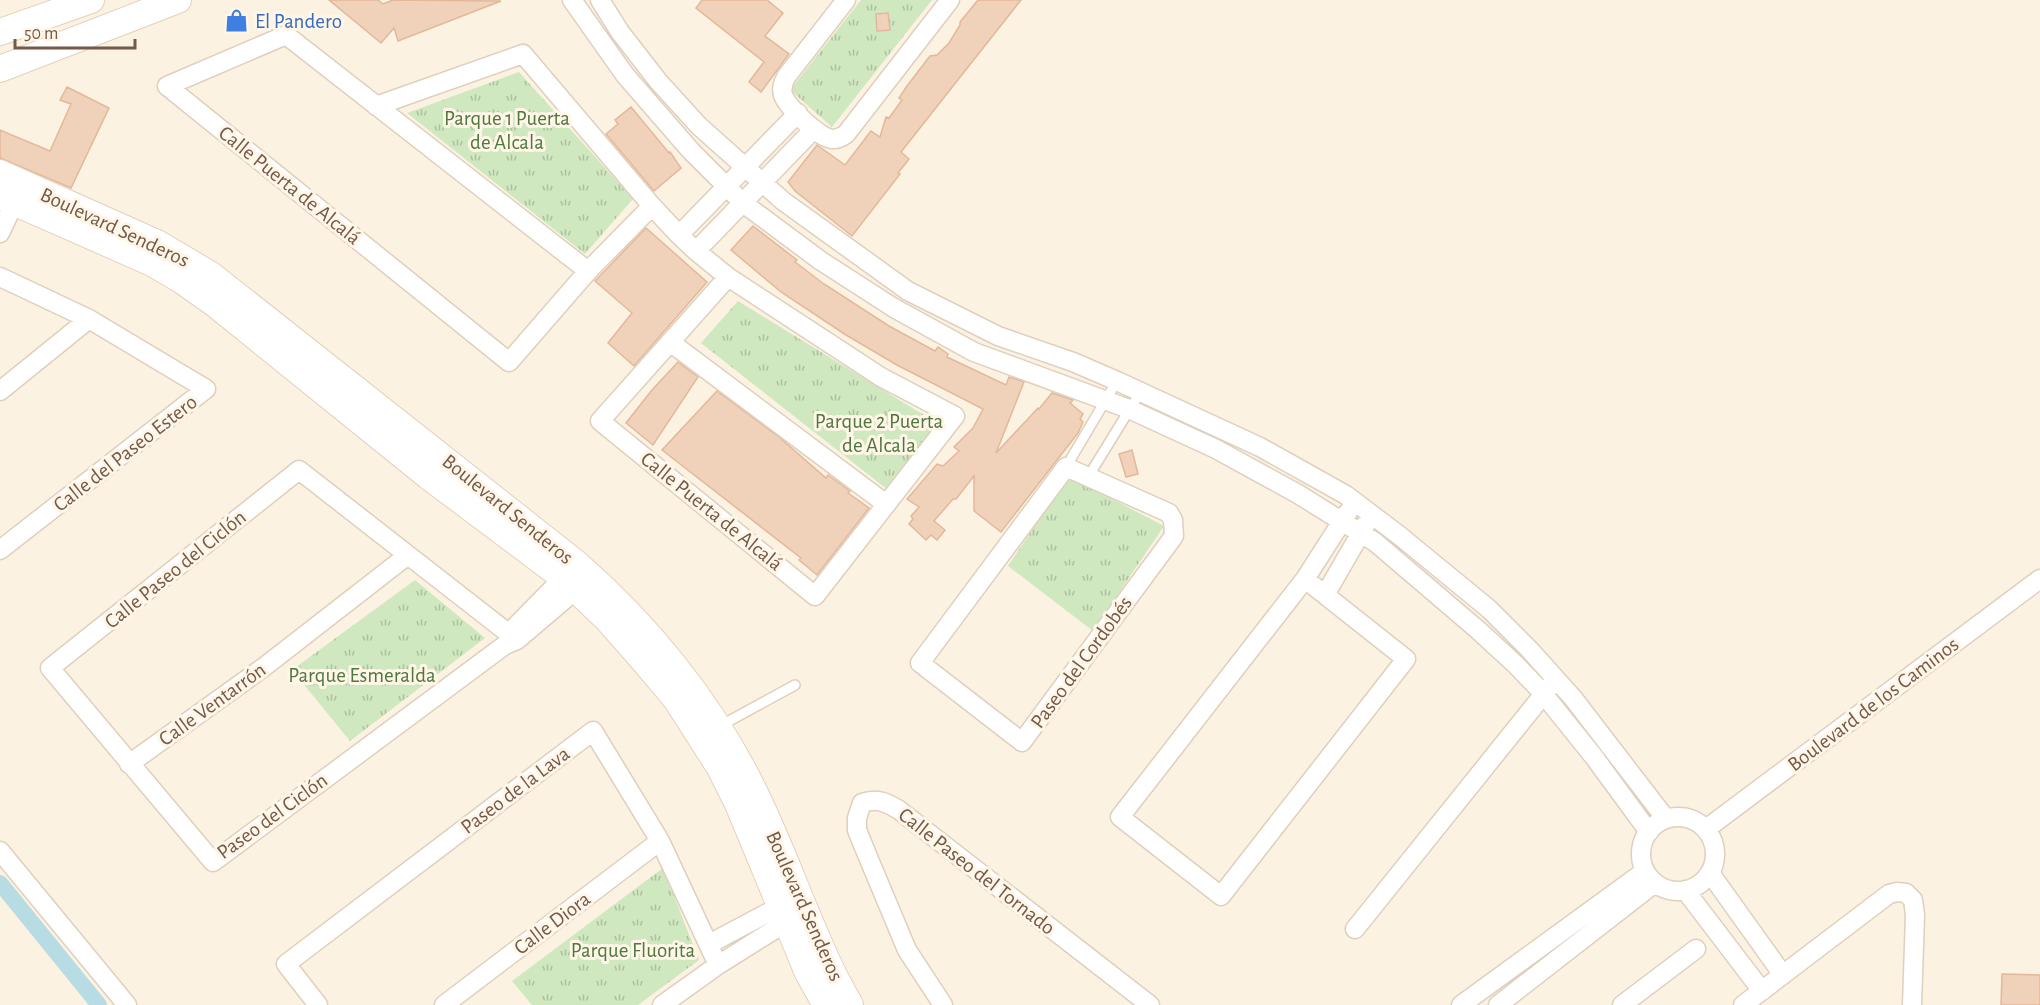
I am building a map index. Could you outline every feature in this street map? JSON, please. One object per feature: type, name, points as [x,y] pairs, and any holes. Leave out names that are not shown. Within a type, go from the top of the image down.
[{"type":"main road","points":[[0,32],[91,0]]},
{"type":"main road","points":[[0,69],[178,0]]},
{"type":"main road","name":"Boulevard Senderos","points":[[7,187],[157,243],[211,275],[271,338],[427,444],[614,612],[658,645],[692,690],[710,732],[751,784],[782,852],[808,973],[826,1005]]},
{"type":"main road","name":"Boulevard Senderos","points":[[793,909],[825,957],[850,1005]]},
{"type":"street","points":[[572,0],[644,98],[690,151],[742,203],[830,267],[894,308],[974,352],[1129,409],[1216,449],[1342,521],[1404,566],[1515,664],[1544,694],[1649,832]]},
{"type":"street","points":[[600,0],[620,32],[658,81],[699,126],[809,221],[908,291],[998,336],[1074,362],[1260,447],[1320,480],[1372,514],[1489,609],[1529,649],[1573,698],[1666,819]]},
{"type":"street","points":[[846,0],[783,83],[784,97],[814,129],[829,139],[840,138],[846,134],[950,0]]},
{"type":"street","name":"Calle Puerta de Alcalá","points":[[588,271],[286,35],[167,86],[508,362],[588,271],[652,206]]},
{"type":"street","name":"Calle Puerta de Alcalá","points":[[376,106],[523,54],[652,206],[696,251],[728,277],[880,377],[955,416],[815,596],[600,421],[728,277]]},
{"type":"street","points":[[679,235],[798,114]]},
{"type":"street","points":[[696,251],[814,129]]},
{"type":"street","points":[[0,233],[7,187]]},
{"type":"street","name":"Calle del Paseo Estero","points":[[0,277],[89,318],[206,389],[0,550]]},
{"type":"street","points":[[0,391],[89,318]]},
{"type":"street","points":[[670,342],[886,504]]},
{"type":"street","name":"Paseo del Cordobés","points":[[1066,467],[1169,513],[1173,520],[1174,536],[1022,742],[920,663],[1066,467]]},
{"type":"street","name":"Calle Paseo del Ciclón","points":[[50,668],[299,470],[408,555]]},
{"type":"street","points":[[1305,579],[1406,658],[1221,896],[1120,817],[1305,579],[1354,502]]},
{"type":"street","points":[[1325,595],[1372,514]]},
{"type":"street","points":[[408,555],[510,639]]},
{"type":"street","name":"Calle Ventarrón","points":[[129,764],[264,667],[408,555]]},
{"type":"street","name":"Paseo del Ciclón","points":[[50,668],[213,862],[510,639],[577,577]]},
{"type":"street","name":"Boulevard de los Caminos","points":[[1706,829],[2040,579]]},
{"type":"street","points":[[1355,929],[1556,679]]},
{"type":"street","name":"Paseo de la Lava","points":[[318,1005],[286,964],[593,731],[660,842],[718,965]]},
{"type":"street","name":"Calle Paseo del Tornado","points":[[943,1005],[907,950],[868,857],[858,830],[857,818],[862,803],[877,800],[888,803],[899,810],[1130,1000],[1150,1005]]},
{"type":"street","points":[[1674,816],[1692,819],[1706,829],[1714,843],[1715,858],[1710,873],[1699,884],[1685,890],[1669,890],[1650,877],[1641,853],[1645,836],[1657,822],[1674,816]]},
{"type":"street","name":"Calle Diora","points":[[444,1005],[660,842]]},
{"type":"street","points":[[0,851],[127,1005]]},
{"type":"street","points":[[1710,873],[1783,975]]},
{"type":"street","points":[[1461,1005],[1650,877]]},
{"type":"street","points":[[1498,1005],[1650,877]]},
{"type":"street","points":[[1685,890],[1762,990]]},
{"type":"street","points":[[1743,1005],[1889,894],[1897,892],[1906,893],[1912,900],[1915,915],[1912,1005]]},
{"type":"street","points":[[709,944],[793,909]]},
{"type":"street","points":[[662,1005],[793,909]]},
{"type":"street","points":[[1716,931],[1739,914]]},
{"type":"street","points":[[1622,1005],[1696,949]]},
{"type":"lane","points":[[1066,467],[1117,381]]},
{"type":"lane","points":[[1088,477],[1141,391]]},
{"type":"lane","points":[[710,732],[795,685]]},
{"type":"green space","points":[[861,0],[932,0],[832,127],[790,90]]},
{"type":"green space","name":"Parque 1 Puerta de Alcala","points":[[519,72],[633,199],[585,254],[407,113]]},
{"type":"green space","name":"Parque 2 Puerta de Alcala","points":[[738,301],[940,425],[888,490],[701,343]]},
{"type":"green space","points":[[1068,476],[1164,526],[1093,631],[1008,566]]},
{"type":"green space","name":"Parque Esmeralda","points":[[415,580],[485,638],[350,741],[292,670]]},
{"type":"green space","name":"Parque Fluorita","points":[[663,868],[699,960],[638,1005],[532,1005],[512,981]]},
{"type":"building","points":[[329,0],[378,0],[383,4],[393,0],[501,1],[398,41],[394,28],[381,43]]},
{"type":"building","points":[[702,0],[767,0],[783,13],[765,36],[789,54],[761,92],[749,82],[764,62],[696,8]]},
{"type":"building","points":[[978,0],[1021,0],[901,152],[909,159],[852,236],[795,191],[788,182],[817,145],[845,165],[871,131],[880,137],[886,117],[889,118],[902,100],[899,98],[907,86],[930,56],[937,55],[949,43],[960,22]]},
{"type":"building","points":[[888,13],[890,30],[877,31],[876,14]]},
{"type":"building","points":[[67,87],[109,108],[71,188],[0,158],[0,130],[50,151],[71,104],[60,100]]},
{"type":"building","points":[[631,107],[681,168],[654,191],[606,134],[618,124],[615,120]]},
{"type":"building","points":[[753,226],[824,284],[889,326],[935,351],[938,347],[948,354],[947,357],[1006,385],[1009,377],[1024,382],[996,453],[1052,393],[1073,400],[1070,403],[1083,414],[1080,419],[1083,422],[1078,433],[1001,532],[974,511],[974,476],[956,499],[953,499],[934,521],[945,530],[937,540],[931,535],[926,540],[909,524],[913,519],[911,516],[919,507],[907,499],[937,464],[943,466],[959,451],[954,447],[973,428],[983,409],[897,365],[781,292],[731,250]]},
{"type":"building","points":[[646,228],[707,282],[634,366],[608,343],[632,313],[595,281]]},
{"type":"building","points":[[678,362],[698,377],[653,445],[626,423]]},
{"type":"building","points":[[717,391],[779,437],[826,478],[828,475],[869,508],[817,575],[799,560],[801,558],[662,450]]},
{"type":"building","points":[[1132,450],[1138,474],[1126,477],[1119,454]]},
{"type":"building","points":[[2002,974],[2040,975],[2040,1005],[2001,1005]]},
{"type":"waterway","points":[[0,883],[99,1005]]},
{"type":"place","name":"El Pandero","points":[[237,21]]}]
